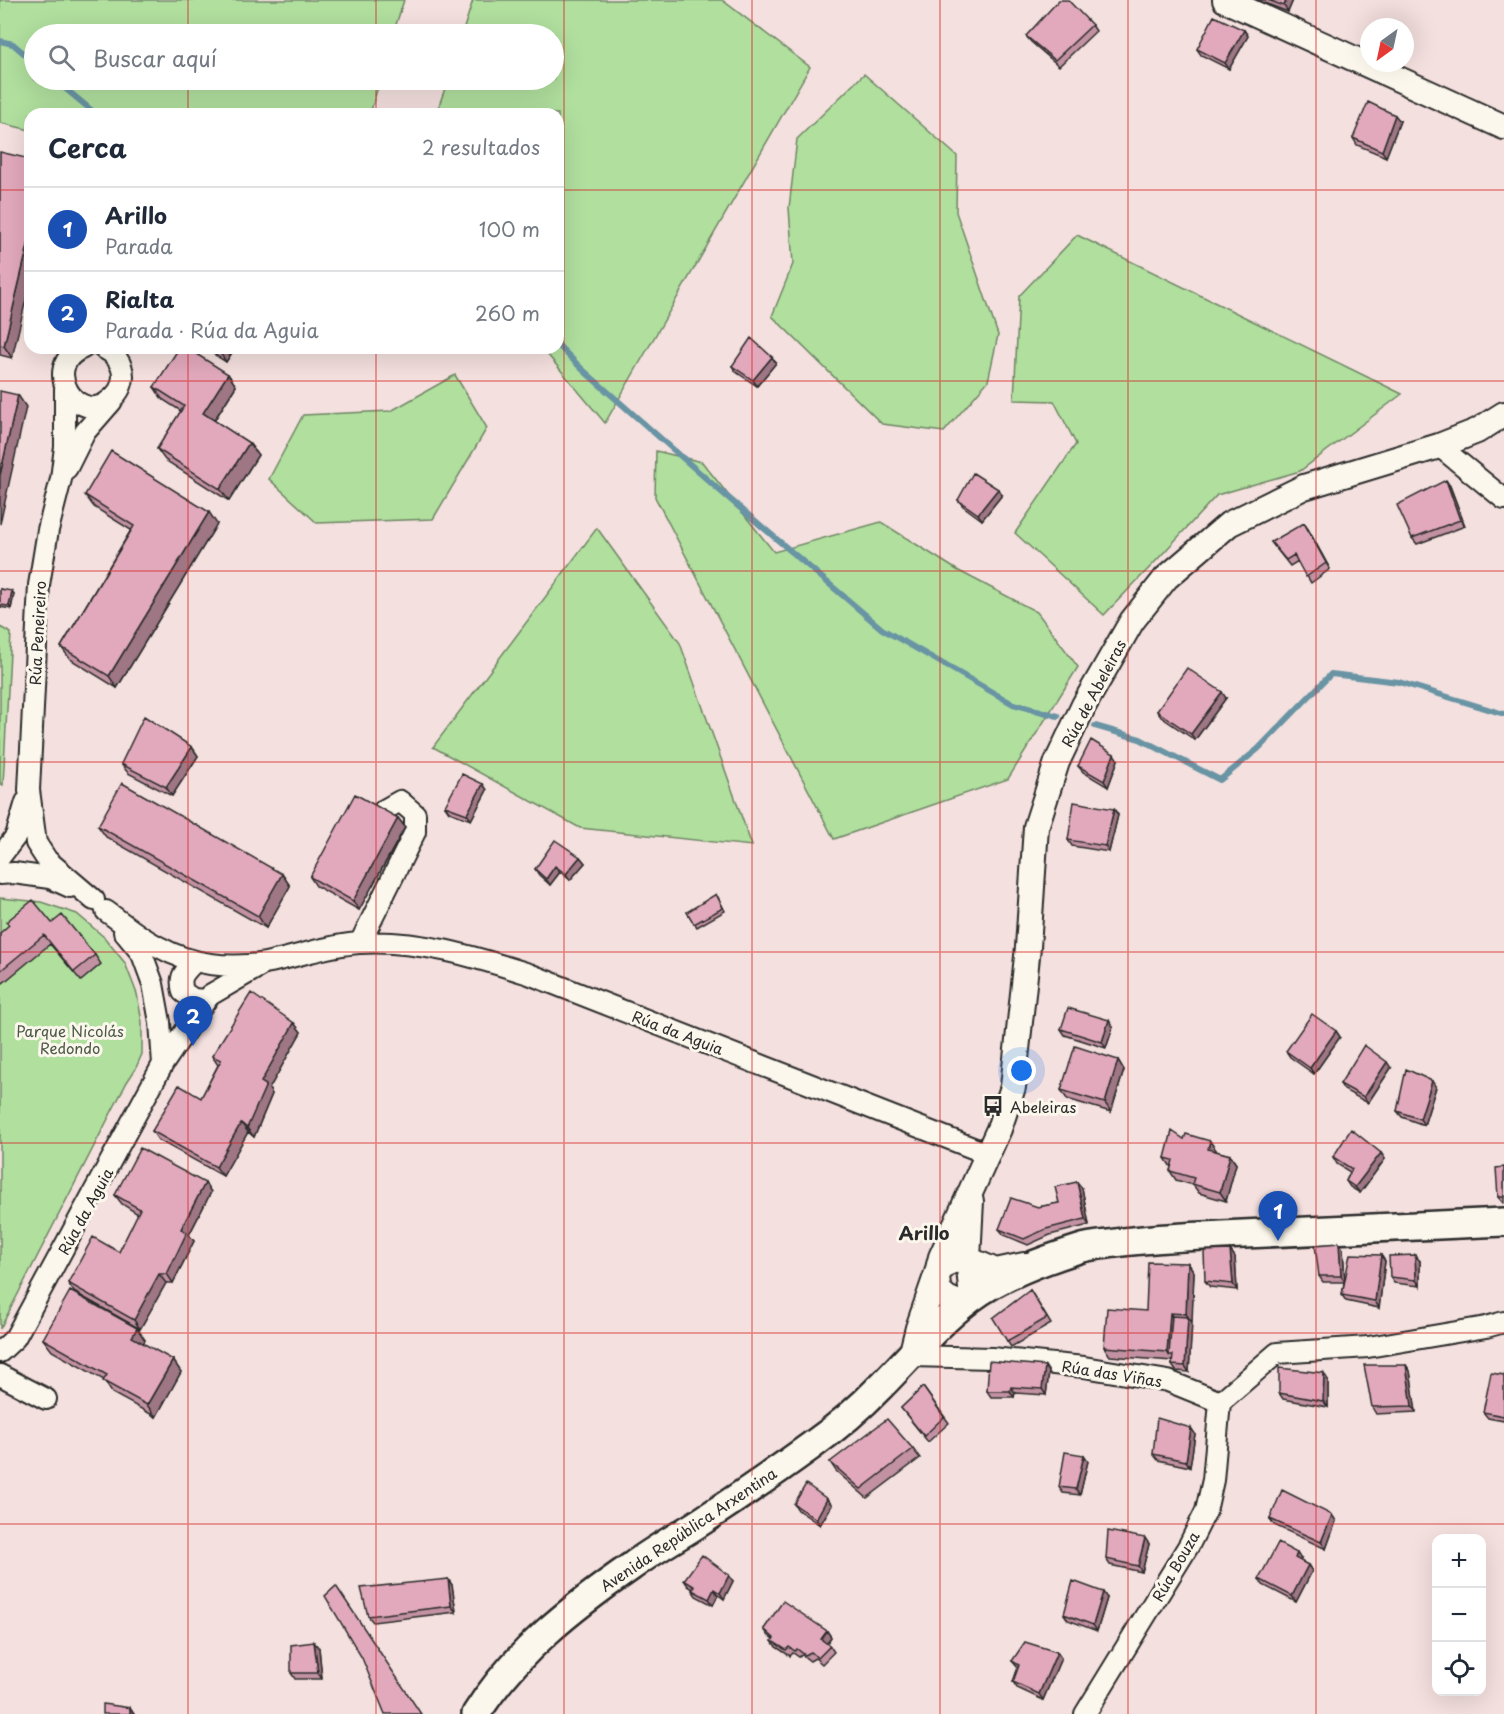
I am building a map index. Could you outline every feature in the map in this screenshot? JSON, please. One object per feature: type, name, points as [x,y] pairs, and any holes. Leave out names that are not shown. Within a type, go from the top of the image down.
[{"type":"main road","name":"Avenida República Arxentina","points":[[476,1714],[509,1670],[555,1624],[633,1564],[707,1518],[811,1446],[877,1391],[967,1301],[1032,1264],[1083,1248],[1135,1240],[1504,1222]]},
{"type":"street","points":[[1225,0],[1504,127]]},
{"type":"street","name":"Rúa Peneireiro","points":[[74,354],[65,363],[63,373],[65,447],[61,479],[48,530],[39,585],[29,790],[36,843],[47,860],[100,906]]},
{"type":"street","points":[[65,388],[75,401],[84,405],[96,406],[106,403],[118,393],[122,384],[123,372],[112,354]]},
{"type":"street","name":"Rúa Peneireiro","points":[[61,479],[85,432],[118,393]]},
{"type":"street","name":"Rúa de Abeleiras","points":[[937,1273],[941,1257],[999,1129],[1012,1087],[1028,947],[1036,827],[1057,762],[1084,705],[1132,621],[1166,578],[1229,524],[1304,487],[1439,446],[1477,431],[1504,414]]},
{"type":"street","points":[[1439,446],[1504,499]]},
{"type":"street","name":"Rúa Peneireiro","points":[[0,857],[16,836],[29,790]]},
{"type":"street","points":[[360,943],[415,832],[415,814],[400,801],[384,810]]},
{"type":"street","name":"Rúa da Aguia","points":[[0,874],[14,873],[50,878],[100,906],[158,947],[194,962],[229,965],[265,963],[314,950],[360,943],[413,945],[470,955],[530,974],[988,1154]]},
{"type":"street","name":"Rúa da Aguia","points":[[100,906],[142,954],[146,964],[153,984],[160,1022],[163,1064]]},
{"type":"street","points":[[194,962],[182,974],[180,981],[183,992],[193,999],[206,1000]]},
{"type":"street","name":"Rúa da Aguia","points":[[0,1352],[15,1338],[163,1064],[206,1000],[210,995],[265,963]]},
{"type":"street","name":"Rúa de Abeleiras","points":[[967,1301],[972,1189]]},
{"type":"street","points":[[967,1301],[946,1298],[938,1290],[937,1273],[949,1262],[968,1259]]},
{"type":"street","name":"Avenida República Arxentina","points":[[968,1259],[996,1271],[1032,1264]]},
{"type":"street","name":"Avenida República Arxentina","points":[[911,1356],[937,1273]]},
{"type":"street","points":[[1220,1402],[1276,1353],[1368,1347],[1504,1322]]},
{"type":"street","name":"Rúa das Viñas","points":[[911,1356],[992,1358],[1084,1367],[1168,1381],[1220,1402]]},
{"type":"street","points":[[0,1375],[46,1399]]},
{"type":"street","name":"Rúa Bouza","points":[[1085,1714],[1189,1545],[1206,1511],[1213,1480],[1220,1402]]},
{"type":"green space","points":[[0,0],[404,0],[396,24],[24,24],[24,90],[377,90],[372,108],[24,108],[24,129],[0,123]]},
{"type":"green space","points":[[473,0],[722,0],[810,67],[605,423],[547,354],[564,354],[564,108],[438,108],[444,90],[564,90],[564,24],[465,24]]},
{"type":"green space","points":[[864,74],[957,156],[956,212],[998,335],[988,381],[944,432],[882,424],[772,316],[793,264],[789,208],[797,139]]},
{"type":"green space","points":[[1077,235],[1402,394],[1300,471],[1217,495],[1104,615],[1015,533],[1076,444],[1054,401],[1014,400],[1019,296]]},
{"type":"green space","points":[[455,375],[487,428],[433,519],[317,523],[269,479],[303,415],[391,411]]},
{"type":"green space","points":[[656,451],[702,462],[774,552],[881,522],[957,570],[1037,612],[1078,667],[1008,779],[834,839],[655,497]]},
{"type":"green space","points":[[597,528],[680,643],[752,846],[580,828],[433,747]]},
{"type":"green space","points":[[0,627],[11,633],[3,785],[0,784]]},
{"type":"green space","name":"Parque Nicolás Redondo","points":[[0,898],[41,902],[77,914],[104,937],[125,963],[137,994],[142,1022],[142,1054],[0,1329]]},
{"type":"building","points":[[1059,0],[1068,0],[1092,25],[1055,60],[1026,36]]},
{"type":"building","points":[[1268,0],[1286,0],[1284,6]]},
{"type":"building","points":[[1214,16],[1244,30],[1225,63],[1197,49]]},
{"type":"building","points":[[1368,102],[1395,115],[1382,151],[1353,138]]},
{"type":"building","points":[[0,152],[24,158],[24,262],[4,346],[0,345]]},
{"type":"building","points":[[751,338],[772,357],[753,380],[732,366]]},
{"type":"building","points":[[175,354],[196,354],[228,374],[203,413],[249,443],[220,489],[157,449],[184,406],[154,387]]},
{"type":"building","points":[[0,391],[18,395],[0,475]]},
{"type":"building","points":[[111,451],[209,512],[109,676],[61,647],[134,526],[85,495]]},
{"type":"building","points":[[973,473],[998,489],[978,514],[958,500]]},
{"type":"building","points":[[1446,480],[1460,520],[1412,538],[1397,505]]},
{"type":"building","points":[[1304,523],[1326,563],[1306,577],[1294,555],[1286,560],[1271,542]]},
{"type":"building","points":[[0,589],[12,591],[9,606],[0,605]]},
{"type":"building","points":[[1187,668],[1222,692],[1191,734],[1157,711]]},
{"type":"building","points":[[144,716],[192,747],[166,787],[121,764]]},
{"type":"building","points":[[1091,740],[1114,754],[1104,781],[1078,766]]},
{"type":"building","points":[[462,774],[483,784],[467,814],[445,806]]},
{"type":"building","points":[[122,783],[282,874],[258,916],[98,826]]},
{"type":"building","points":[[355,794],[398,818],[353,901],[310,877]]},
{"type":"building","points":[[1074,802],[1114,809],[1105,846],[1068,840]]},
{"type":"building","points":[[555,840],[580,857],[566,874],[555,866],[546,879],[535,869]]},
{"type":"building","points":[[716,894],[723,908],[694,924],[687,912]]},
{"type":"building","points":[[33,900],[52,923],[62,915],[95,955],[74,972],[44,935],[0,971],[0,933],[9,925],[6,922]]},
{"type":"building","points":[[251,993],[294,1023],[261,1082],[266,1085],[247,1128],[241,1123],[216,1167],[152,1131],[179,1085],[201,1098],[221,1060],[212,1056]]},
{"type":"building","points":[[1068,1008],[1109,1020],[1102,1042],[1061,1029]]},
{"type":"building","points":[[1312,1014],[1336,1031],[1310,1068],[1286,1051]]},
{"type":"building","points":[[1364,1045],[1387,1062],[1364,1097],[1340,1084]]},
{"type":"building","points":[[1075,1046],[1118,1060],[1105,1103],[1061,1090]]},
{"type":"building","points":[[1406,1069],[1432,1081],[1420,1119],[1397,1111]]},
{"type":"building","points":[[1351,1129],[1381,1153],[1355,1187],[1346,1181],[1352,1169],[1333,1157]]},
{"type":"building","points":[[1172,1131],[1184,1139],[1186,1134],[1210,1141],[1208,1149],[1230,1155],[1220,1192],[1192,1184],[1194,1178],[1170,1171],[1173,1160],[1165,1158]]},
{"type":"building","points":[[140,1148],[205,1183],[181,1229],[187,1232],[167,1274],[159,1274],[134,1320],[68,1283],[93,1237],[119,1252],[140,1209],[115,1195]]},
{"type":"building","points":[[1504,1167],[1504,1197],[1498,1197],[1496,1168]]},
{"type":"building","points":[[1077,1182],[1085,1219],[1046,1229],[1024,1239],[999,1229],[1011,1198],[1038,1207],[1059,1203],[1055,1187]]},
{"type":"building","points":[[1339,1243],[1341,1276],[1319,1276],[1315,1245]]},
{"type":"building","points":[[1230,1250],[1233,1284],[1205,1281],[1204,1251]]},
{"type":"building","points":[[1350,1254],[1381,1255],[1375,1301],[1342,1295]]},
{"type":"building","points":[[1415,1255],[1416,1280],[1390,1277],[1389,1256]]},
{"type":"building","points":[[1148,1262],[1188,1263],[1186,1314],[1170,1313],[1167,1352],[1104,1347],[1107,1308],[1146,1311]]},
{"type":"building","points":[[1030,1290],[1047,1318],[1007,1341],[993,1318]]},
{"type":"building","points":[[70,1291],[137,1328],[132,1337],[173,1360],[147,1405],[103,1381],[107,1375],[43,1339]]},
{"type":"building","points":[[1172,1316],[1188,1317],[1185,1366],[1172,1365],[1173,1355],[1169,1355]]},
{"type":"building","points":[[989,1361],[1045,1366],[1042,1389],[1011,1387],[1010,1391],[987,1391]]},
{"type":"building","points":[[1364,1365],[1406,1365],[1412,1406],[1372,1407]]},
{"type":"building","points":[[1279,1368],[1324,1373],[1323,1401],[1279,1393]]},
{"type":"building","points":[[1491,1373],[1504,1375],[1504,1416],[1483,1412]]},
{"type":"building","points":[[923,1387],[944,1417],[924,1436],[901,1408]]},
{"type":"building","points":[[1157,1418],[1191,1428],[1186,1461],[1153,1454]]},
{"type":"building","points":[[887,1419],[913,1449],[861,1489],[830,1462]]},
{"type":"building","points":[[1065,1452],[1084,1455],[1076,1489],[1059,1487]]},
{"type":"building","points":[[806,1484],[827,1499],[816,1519],[794,1504]]},
{"type":"building","points":[[1282,1490],[1332,1515],[1321,1542],[1270,1519]]},
{"type":"building","points":[[1108,1531],[1145,1538],[1138,1566],[1106,1559]]},
{"type":"building","points":[[1278,1543],[1297,1553],[1295,1558],[1308,1565],[1292,1596],[1259,1579]]},
{"type":"building","points":[[702,1555],[729,1575],[720,1593],[714,1589],[709,1599],[692,1590],[695,1587],[684,1580]]},
{"type":"building","points":[[448,1579],[451,1606],[368,1616],[361,1588]]},
{"type":"building","points":[[1073,1581],[1103,1592],[1093,1625],[1064,1614]]},
{"type":"building","points":[[336,1586],[421,1714],[385,1714],[362,1658],[325,1596]]},
{"type":"building","points":[[783,1601],[827,1631],[821,1639],[830,1646],[818,1658],[811,1652],[805,1655],[797,1649],[795,1651],[789,1647],[786,1650],[772,1641],[774,1638],[764,1629]]},
{"type":"building","points":[[314,1642],[318,1673],[291,1673],[291,1645]]},
{"type":"building","points":[[1025,1642],[1057,1652],[1039,1694],[1013,1682],[1019,1665],[1012,1661]]},
{"type":"building","points":[[103,1704],[130,1708],[130,1714],[103,1714]]},
{"type":"waterway","points":[[0,41],[13,44],[24,53]]},
{"type":"waterway","points":[[67,90],[89,108]]},
{"type":"waterway","points":[[564,351],[718,489],[882,629],[1013,704],[1058,716]]},
{"type":"waterway","points":[[1095,726],[1140,739],[1220,780],[1258,749],[1331,674],[1399,682],[1504,714]]},
{"type":"place","name":"Rialta","points":[[193,1046]]},
{"type":"place","name":"Abeleiras","points":[[993,1106]]},
{"type":"place","name":"Arillo","points":[[1278,1241]]},
{"type":"district","name":"Arillo","points":[[924,1232]]}]
